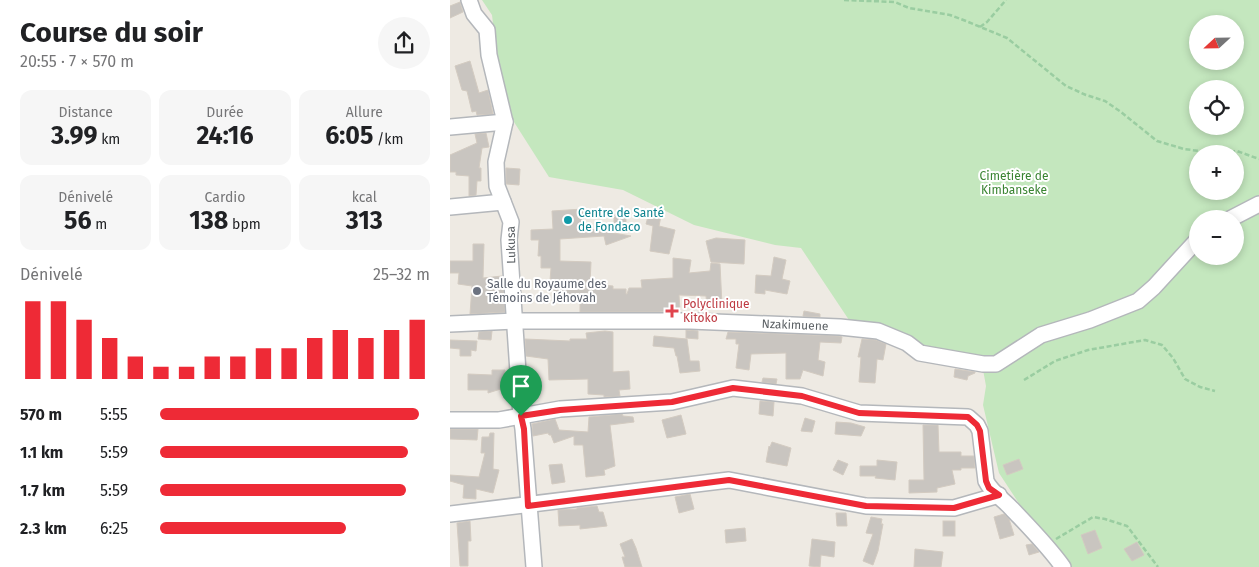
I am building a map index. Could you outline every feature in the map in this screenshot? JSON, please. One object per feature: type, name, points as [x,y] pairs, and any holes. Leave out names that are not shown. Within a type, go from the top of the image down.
[{"type":"street","points":[[450,127],[504,122],[489,55],[487,30],[474,14],[469,0]]},
{"type":"street","name":"Lukusa","points":[[504,122],[496,162],[497,186],[511,222],[509,240],[534,567]]},
{"type":"street","points":[[450,207],[503,202]]},
{"type":"street","points":[[1244,212],[1259,204]]},
{"type":"street","name":"Nzakimuene","points":[[450,324],[515,320],[690,321],[840,327],[878,331],[907,342],[920,353],[983,364],[996,364],[1041,335],[1082,323],[1138,301],[1189,250]]},
{"type":"street","points":[[450,420],[499,420],[560,410],[672,402],[733,388],[802,396],[859,413],[968,417],[977,425],[980,431],[986,481],[989,488],[999,495],[1064,567]]},
{"type":"street","points":[[450,514],[729,480],[866,506],[954,508],[999,495]]},
{"type":"path","points":[[844,0],[895,2],[908,8],[950,15],[1007,38],[1066,86],[1104,101],[1157,141],[1191,150],[1215,153],[1237,151],[1259,159]]},
{"type":"path","points":[[980,27],[987,22],[1006,0]]},
{"type":"path","points":[[1024,380],[1055,361],[1088,350],[1145,340],[1162,345],[1173,358],[1185,379],[1200,388],[1215,391]]},
{"type":"path","points":[[1046,545],[1093,517],[1105,519],[1127,526],[1158,567]]},
{"type":"green space","name":"Cimetière de Kimbanseke","points":[[482,0],[1259,0],[1259,567],[1072,567],[1046,545],[999,473],[983,405],[986,386],[982,364],[944,359],[888,333],[849,320],[801,248],[775,245],[694,225],[623,190],[549,177],[514,122],[499,73],[492,15]]},
{"type":"building","points":[[460,2],[463,12],[450,18],[450,6]]},
{"type":"building","points":[[470,61],[479,93],[488,90],[493,114],[477,115],[476,111],[472,112],[467,91],[462,90],[455,66]]},
{"type":"building","points":[[486,133],[489,147],[482,148],[479,168],[481,168],[481,181],[477,181],[476,195],[469,196],[469,176],[456,175],[456,172],[450,172],[450,155],[477,143],[475,134]]},
{"type":"building","points":[[506,168],[520,169],[519,185],[506,184]]},
{"type":"building","points":[[583,209],[584,228],[631,236],[606,245],[604,236],[560,239],[560,261],[591,262],[590,284],[613,286],[613,289],[626,289],[627,294],[629,288],[642,288],[641,280],[673,278],[673,258],[691,260],[689,273],[710,271],[711,263],[720,264],[722,305],[707,307],[706,296],[679,295],[680,310],[659,312],[580,312],[580,300],[555,300],[553,282],[550,281],[551,268],[541,268],[541,256],[538,256],[539,240],[531,240],[531,230],[553,229],[552,211]]},
{"type":"building","points":[[649,213],[661,216],[659,226],[675,230],[669,254],[650,251],[653,226],[646,224]]},
{"type":"building","points":[[614,214],[626,214],[626,224],[614,224]]},
{"type":"building","points":[[716,238],[745,240],[744,264],[711,262],[706,241]]},
{"type":"building","points":[[473,244],[484,244],[483,278],[502,276],[505,312],[470,314],[472,286],[458,284],[459,273],[450,273],[450,261],[473,261]]},
{"type":"building","points":[[774,257],[786,260],[782,279],[790,281],[787,294],[765,290],[765,294],[755,293],[756,275],[771,276]]},
{"type":"building","points":[[804,311],[820,314],[820,317],[803,316]]},
{"type":"building","points":[[686,330],[698,331],[698,339],[686,338]]},
{"type":"building","points":[[492,331],[491,340],[478,339],[479,332]]},
{"type":"building","points":[[613,332],[613,372],[629,371],[630,389],[619,390],[620,396],[604,397],[604,395],[588,394],[588,379],[549,380],[548,359],[526,356],[525,339],[570,341],[570,339],[587,339],[586,333]]},
{"type":"building","points":[[728,332],[842,337],[841,343],[820,342],[818,360],[825,362],[823,376],[803,370],[800,379],[786,379],[786,353],[751,354],[749,370],[736,368],[739,344],[736,344],[736,339],[726,339]]},
{"type":"building","points":[[654,336],[687,339],[690,361],[699,361],[700,371],[680,373],[674,348],[653,346]]},
{"type":"building","points":[[862,339],[876,340],[886,344],[883,360],[877,359],[875,383],[859,382],[861,357],[858,357]]},
{"type":"building","points":[[450,340],[477,341],[476,351],[471,350],[471,356],[460,356],[460,349],[450,348]]},
{"type":"building","points":[[955,369],[975,373],[968,376],[967,380],[954,377]]},
{"type":"building","points":[[492,370],[505,370],[504,388],[488,393],[488,390],[468,390],[468,374],[492,375]]},
{"type":"building","points":[[763,378],[777,379],[776,384],[762,382]]},
{"type":"building","points":[[760,401],[774,402],[773,416],[759,414]]},
{"type":"building","points":[[622,414],[623,416],[633,417],[634,422],[610,425],[615,466],[604,470],[605,475],[586,477],[583,445],[574,445],[574,436],[554,443],[551,435],[548,433],[533,436],[532,424],[555,419],[559,430],[588,432],[589,417]]},
{"type":"building","points":[[681,415],[686,434],[667,438],[662,420]]},
{"type":"building","points":[[805,418],[815,421],[812,432],[801,431]]},
{"type":"building","points":[[836,422],[851,423],[865,427],[861,436],[835,434]]},
{"type":"building","points":[[923,425],[938,425],[939,452],[961,452],[961,456],[974,456],[975,468],[952,470],[955,484],[937,488],[937,492],[909,493],[909,480],[924,480]]},
{"type":"building","points":[[450,429],[478,429],[477,440],[450,439]]},
{"type":"building","points":[[490,433],[494,433],[493,469],[499,470],[493,493],[476,489],[476,499],[463,498],[464,485],[450,481],[450,475],[479,477],[485,453],[481,453],[482,437],[489,437]]},
{"type":"building","points":[[772,442],[791,448],[787,466],[766,462],[769,446]]},
{"type":"building","points":[[1019,459],[1023,469],[1007,475],[1003,465]]},
{"type":"building","points":[[838,460],[848,464],[843,475],[833,470]]},
{"type":"building","points":[[877,460],[897,462],[895,480],[875,478],[876,476],[860,476],[860,466],[877,466]]},
{"type":"building","points":[[562,464],[565,482],[552,484],[549,465]]},
{"type":"building","points":[[690,494],[694,509],[679,513],[675,497]]},
{"type":"building","points":[[597,506],[599,512],[603,512],[607,526],[580,529],[580,525],[559,526],[558,510]]},
{"type":"building","points":[[836,513],[846,513],[847,526],[837,526]]},
{"type":"building","points":[[1004,514],[1009,519],[1014,535],[1000,539],[994,517]]},
{"type":"building","points":[[871,517],[882,519],[881,524],[883,524],[878,551],[873,565],[863,561],[873,534],[866,533]]},
{"type":"building","points":[[470,521],[471,541],[468,541],[468,566],[460,566],[457,523]]},
{"type":"building","points":[[943,521],[955,521],[955,536],[943,536]]},
{"type":"building","points":[[745,528],[746,541],[726,543],[725,530]]},
{"type":"building","points":[[1095,530],[1102,548],[1088,554],[1081,535]]},
{"type":"building","points":[[632,539],[642,567],[625,567],[622,557],[625,557],[620,544]]},
{"type":"building","points":[[812,539],[835,542],[834,557],[821,555],[820,567],[809,566]]},
{"type":"building","points":[[1137,542],[1144,555],[1132,561],[1124,549]]},
{"type":"building","points":[[1032,544],[1039,552],[1029,555],[1026,545]]},
{"type":"building","points":[[915,549],[943,552],[941,567],[914,567]]},
{"type":"place","name":"Centre de Santé de Fondaco","points":[[568,220]]},
{"type":"place","name":"Salle du Royaume des Témoins de Jéhovah","points":[[477,291]]},
{"type":"place","name":"Polyclinique Kitoko","points":[[672,311]]},
{"type":"route","points":[[733,388],[802,396],[859,413],[968,417],[977,425],[980,431],[986,481],[989,488],[999,495],[954,508],[866,506],[729,480],[528,506],[524,429],[521,416],[560,410],[672,402],[733,388]]}]
